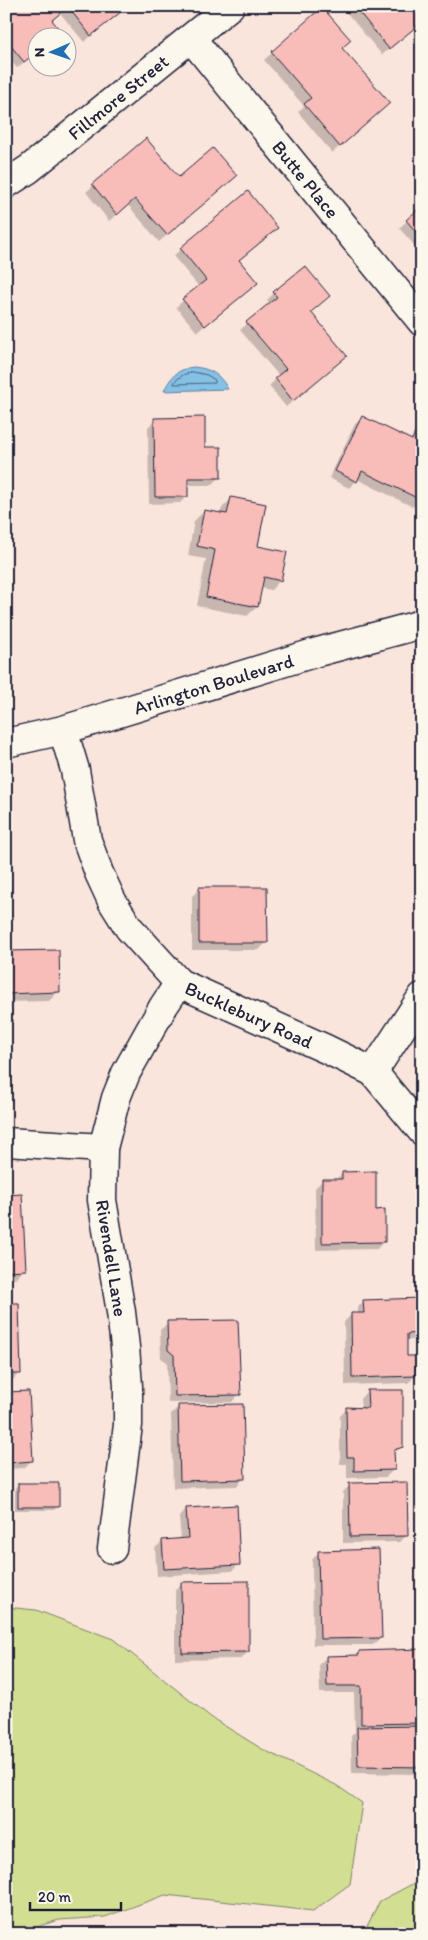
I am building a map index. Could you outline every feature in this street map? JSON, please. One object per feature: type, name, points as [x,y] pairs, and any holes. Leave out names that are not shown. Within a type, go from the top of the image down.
[{"type":"street","name":"Fillmore Street","points":[[6,184],[29,170],[230,6]]},
{"type":"street","name":"Butte Place","points":[[191,38],[422,322]]},
{"type":"street","name":"Arlington Boulevard","points":[[6,743],[63,730],[314,653],[422,624]]},
{"type":"street","name":"Bucklebury Road","points":[[63,730],[75,770],[87,840],[112,901],[129,928],[179,983],[326,1049],[372,1072],[422,1131]]},
{"type":"street","name":"Rivendell Lane","points":[[112,1548],[128,1426],[128,1386],[122,1321],[102,1200],[103,1148],[116,1098],[126,1073],[163,1007],[179,983]]},
{"type":"street","points":[[372,1072],[422,997]]},
{"type":"street","points":[[6,1142],[103,1148]]},
{"type":"green space","points":[[6,1607],[36,1610],[113,1639],[212,1718],[262,1749],[336,1785],[362,1803],[350,1884],[313,1911],[165,1895],[105,1917],[59,1920],[42,1925],[27,1934],[6,1934]]},
{"type":"green space","points":[[422,1879],[422,1934],[370,1934],[365,1930],[380,1901]]},
{"type":"water","points":[[193,367],[214,373],[228,389],[164,391],[175,374]]},
{"type":"building","points":[[6,6],[118,6],[122,11],[91,36],[68,7],[52,20],[58,28],[28,28],[28,59],[24,62],[6,40]]},
{"type":"building","points":[[354,6],[422,6],[422,22],[389,49]]},
{"type":"building","points":[[322,7],[351,40],[342,48],[390,103],[340,147],[304,104],[311,98],[271,52]]},
{"type":"building","points":[[146,138],[179,177],[213,148],[237,176],[167,235],[135,199],[117,215],[92,184]]},
{"type":"building","points":[[248,191],[278,228],[239,260],[258,283],[205,326],[182,299],[206,280],[180,248]]},
{"type":"building","points":[[422,206],[422,239],[406,220]]},
{"type":"building","points":[[305,266],[330,296],[311,312],[347,356],[293,401],[275,378],[286,369],[246,322],[277,297],[273,292]]},
{"type":"building","points":[[362,416],[412,440],[422,421],[421,500],[362,471],[357,482],[335,471]]},
{"type":"building","points":[[205,417],[205,447],[221,447],[221,478],[188,478],[188,497],[155,497],[154,418]]},
{"type":"building","points":[[231,497],[266,504],[258,546],[287,552],[281,581],[264,577],[258,607],[206,597],[215,550],[197,546],[204,510],[227,514]]},
{"type":"building","points":[[9,835],[11,893],[6,893],[6,836]]},
{"type":"building","points":[[199,887],[267,887],[268,943],[199,943]]},
{"type":"building","points":[[6,897],[8,897],[9,941],[6,941]]},
{"type":"building","points":[[59,950],[60,992],[6,994],[6,951]]},
{"type":"building","points":[[376,1171],[376,1210],[385,1209],[385,1242],[322,1243],[322,1179],[342,1179],[342,1172]]},
{"type":"building","points":[[22,1194],[26,1270],[6,1271],[6,1195]]},
{"type":"building","points":[[422,1298],[422,1333],[407,1334],[407,1356],[415,1356],[416,1376],[352,1378],[351,1313],[364,1313],[363,1300]]},
{"type":"building","points":[[6,1303],[19,1303],[21,1374],[6,1374]]},
{"type":"building","points":[[238,1320],[241,1395],[175,1396],[174,1355],[168,1350],[167,1321]]},
{"type":"building","points":[[367,1390],[403,1390],[403,1447],[394,1450],[395,1470],[354,1471],[354,1457],[347,1457],[346,1407],[368,1408]]},
{"type":"building","points":[[29,1391],[33,1461],[6,1463],[6,1392]]},
{"type":"building","points":[[243,1404],[245,1479],[180,1481],[178,1405]]},
{"type":"building","points":[[407,1482],[408,1536],[350,1537],[349,1483]]},
{"type":"building","points":[[18,1483],[59,1483],[59,1507],[18,1507]]},
{"type":"building","points":[[237,1505],[240,1565],[164,1569],[162,1540],[188,1538],[186,1508]]},
{"type":"building","points":[[379,1549],[382,1638],[320,1639],[318,1551]]},
{"type":"building","points":[[249,1581],[249,1652],[182,1653],[181,1582]]},
{"type":"building","points":[[420,1649],[422,1723],[361,1724],[361,1686],[327,1686],[326,1656],[359,1655],[359,1651]]},
{"type":"building","points":[[422,1726],[422,1767],[358,1766],[357,1727]]}]
